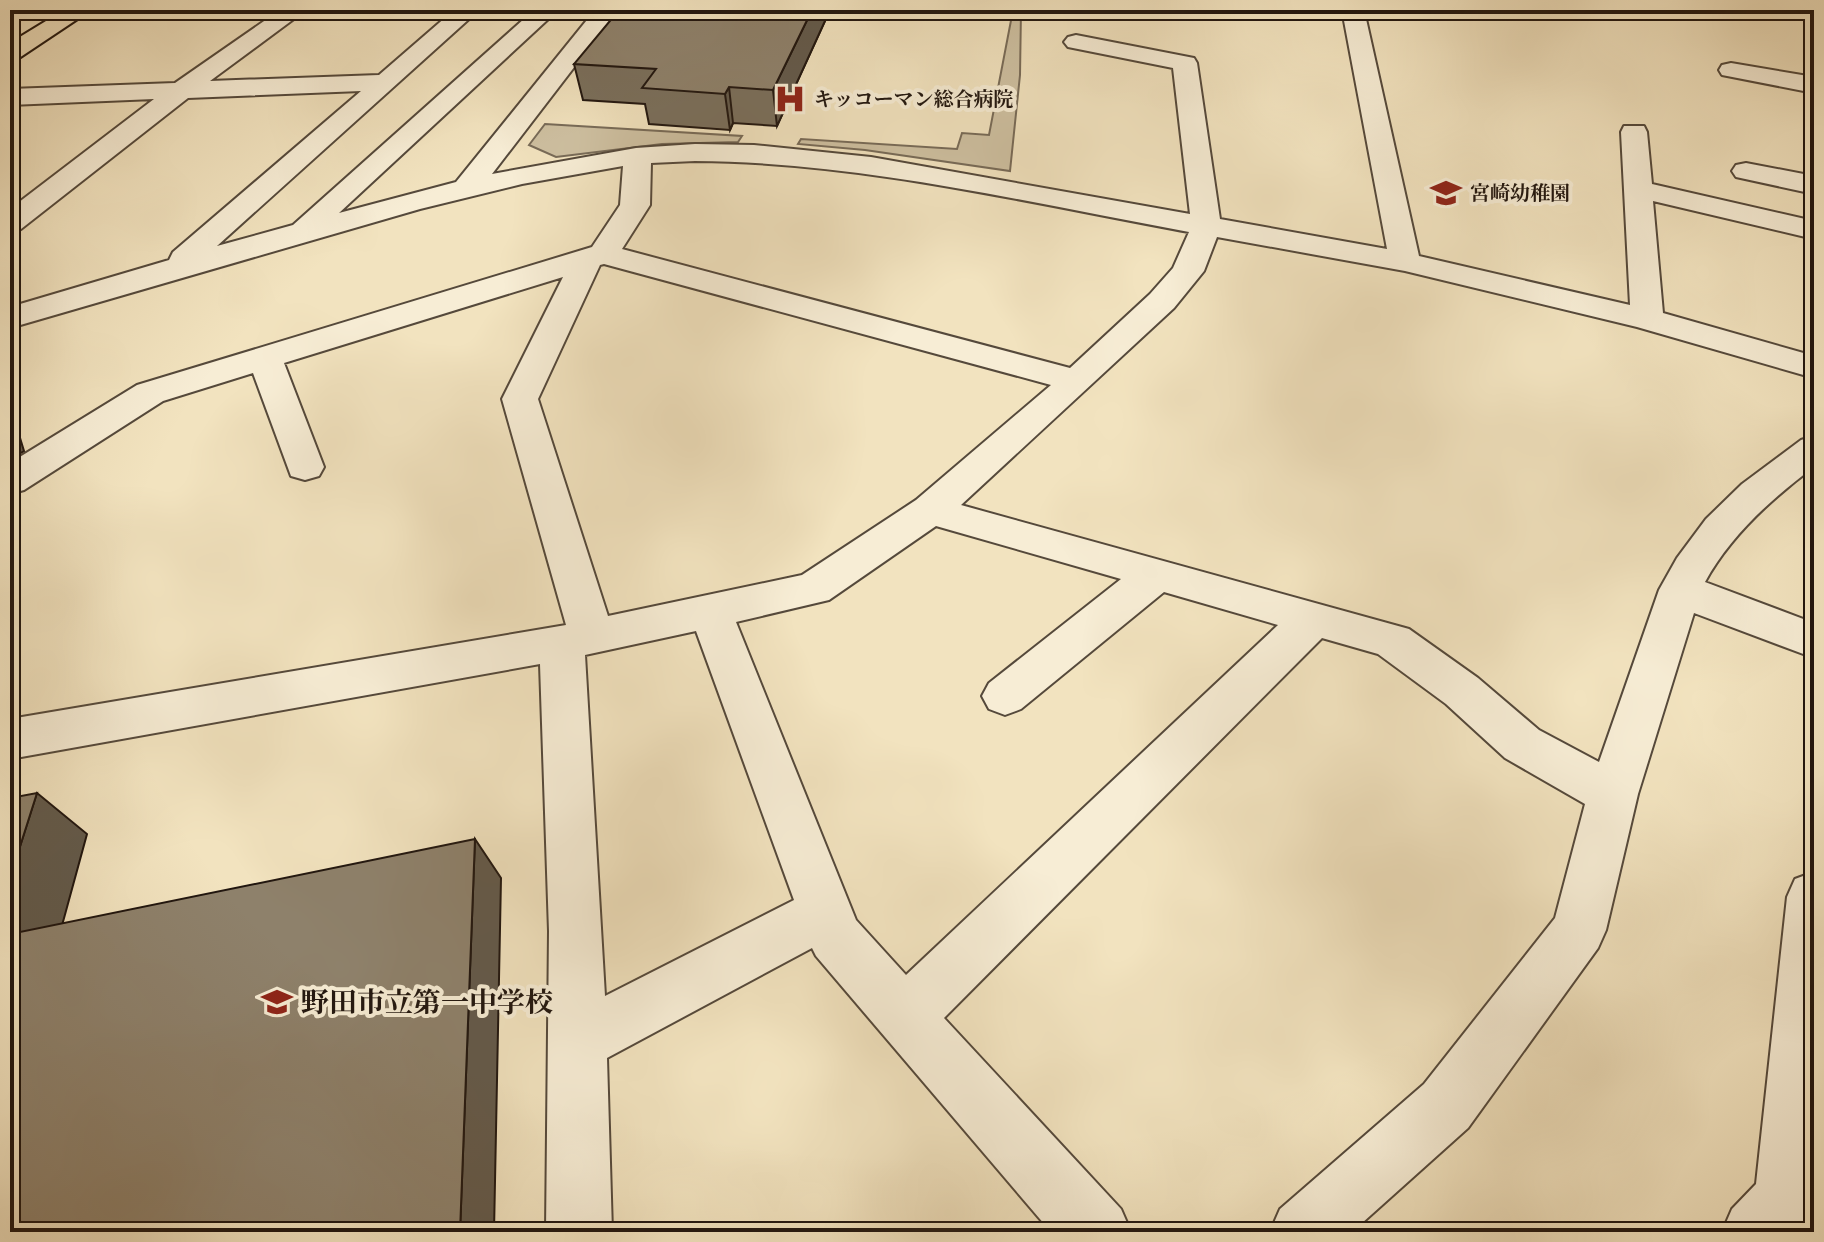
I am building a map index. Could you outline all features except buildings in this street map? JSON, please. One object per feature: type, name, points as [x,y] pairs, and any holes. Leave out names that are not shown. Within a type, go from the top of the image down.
[{"type":"main road","points":[[10,53],[80,10]]},
{"type":"street","points":[[10,223],[183,89],[295,10]]},
{"type":"street","points":[[177,265],[468,10]]},
{"type":"street","points":[[300,232],[547,10]]},
{"type":"street","points":[[467,187],[607,10]]},
{"type":"street","points":[[1353,10],[1405,262]]},
{"type":"street","points":[[10,739],[577,640],[814,589],[930,510],[1077,381],[1162,301],[1188,271],[1206,226],[1185,63],[1076,42]]},
{"type":"street","points":[[1731,70],[1814,85]]},
{"type":"street","points":[[10,97],[386,82]]},
{"type":"street","points":[[1634,132],[1647,319]]},
{"type":"street","points":[[10,318],[177,265],[467,187],[637,156],[706,152],[784,155],[857,163],[1005,187],[1405,262],[1647,319],[1814,367]]},
{"type":"street","points":[[579,1232],[577,640],[520,399],[595,257],[635,205],[637,156]]},
{"type":"street","points":[[1746,171],[1814,185]]},
{"type":"street","points":[[1638,189],[1814,230]]},
{"type":"street","points":[[10,481],[150,393],[595,257],[1077,381]]},
{"type":"street","points":[[265,358],[305,467]]},
{"type":"street","points":[[1303,1232],[1446,1106],[1579,930],[1613,794],[1680,590],[1692,565],[1752,497],[1780,472],[1814,449]]},
{"type":"street","points":[[930,510],[1393,641],[1462,691],[1522,744],[1613,794]]},
{"type":"street","points":[[1005,696],[1157,574]]},
{"type":"street","points":[[1680,590],[1814,641]]},
{"type":"street","points":[[710,611],[835,937],[905,1016],[1075,1225]]},
{"type":"street","points":[[905,1016],[1314,618]]},
{"type":"street","points":[[1755,1232],[1786,1199],[1814,897]]},
{"type":"street","points":[[577,1042],[826,912]]},
{"type":"shaded area","points":[[1013,10],[1021,10],[1020,75],[1010,171],[865,150],[798,144],[801,139],[957,149],[962,133],[989,135]]},
{"type":"shaded area","points":[[545,124],[742,136],[738,142],[662,144],[556,157],[529,145]]},
{"type":"place","name":"キッコーマン総合病院","points":[[790,99]]},
{"type":"place","name":"宮崎幼稚園","points":[[1446,193]]},
{"type":"place","name":"野田市立第一中学校","points":[[277,1002]]}]
